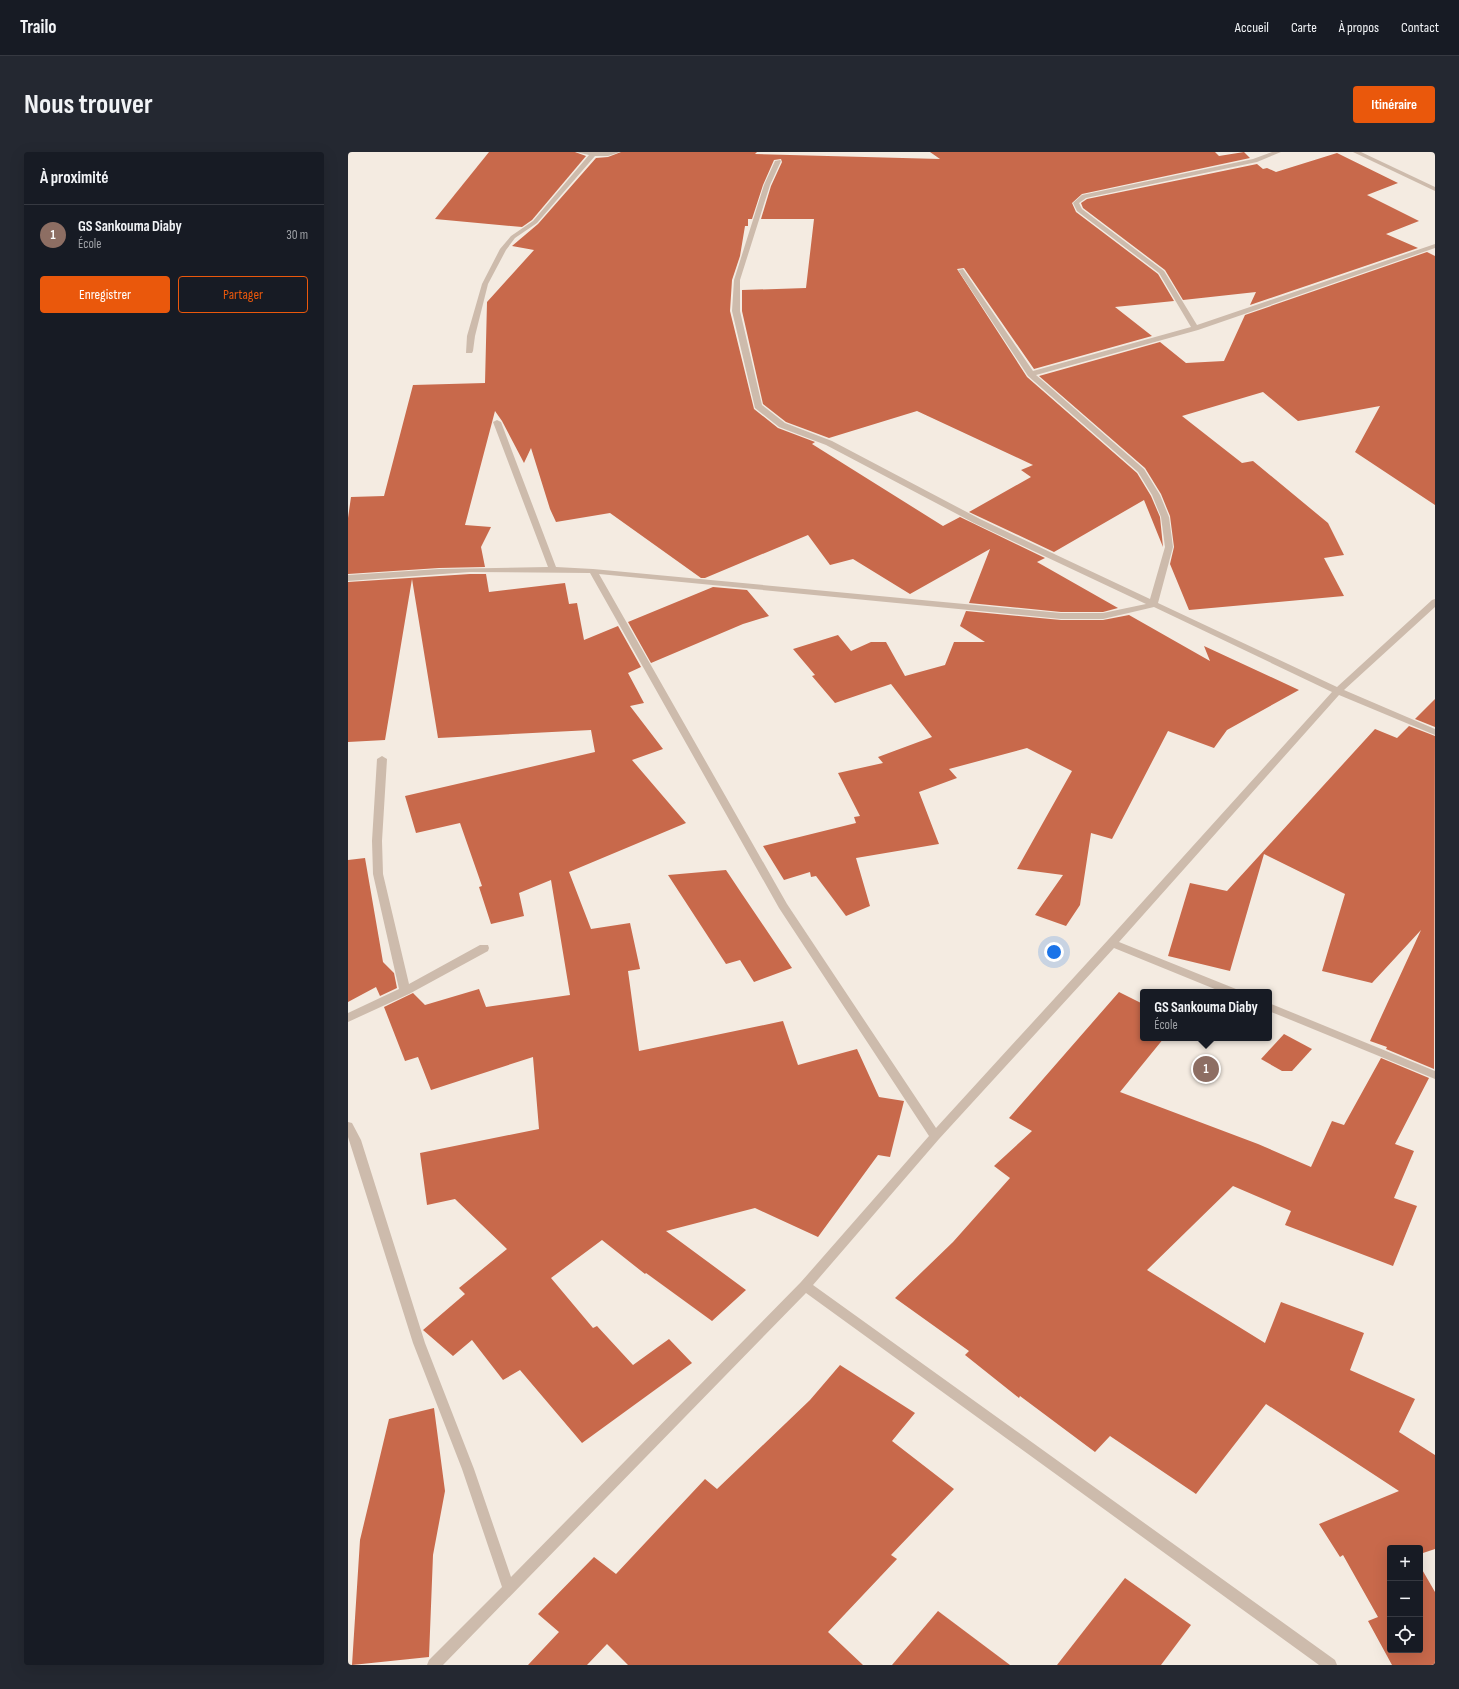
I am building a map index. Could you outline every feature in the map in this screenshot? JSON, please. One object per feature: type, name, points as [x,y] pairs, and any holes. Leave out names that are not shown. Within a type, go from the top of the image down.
[{"type":"street","points":[[579,152],[593,155],[610,155],[617,152]]},
{"type":"street","points":[[1195,328],[1162,272],[1079,210],[1076,203],[1084,196],[1255,161],[1278,152]]},
{"type":"street","points":[[1356,152],[1435,189]]},
{"type":"street","points":[[469,351],[471,336],[485,284],[503,249],[513,237],[535,222],[593,155]]},
{"type":"street","points":[[778,161],[767,185],[738,280],[736,311],[758,406],[782,425],[829,443],[978,521],[1153,606],[1338,691],[1435,732]]},
{"type":"street","points":[[1031,374],[1195,328],[1435,246]]},
{"type":"street","points":[[961,270],[1031,374],[1141,471],[1156,495],[1165,517],[1169,547],[1153,606]]},
{"type":"street","points":[[497,422],[552,569]]},
{"type":"street","points":[[348,578],[412,572],[552,569],[593,571],[1060,616],[1103,616],[1153,606]]},
{"type":"street","points":[[593,571],[783,906],[935,1136]]},
{"type":"street","points":[[434,1665],[805,1286],[935,1136],[1112,943],[1338,691],[1435,602]]},
{"type":"street","points":[[382,759],[377,841],[378,874],[406,991]]},
{"type":"street","points":[[1112,943],[1225,989]]},
{"type":"street","points":[[348,1018],[406,991],[484,948]]},
{"type":"street","points":[[1272,1008],[1435,1074]]},
{"type":"street","points":[[348,1126],[356,1140],[419,1343],[468,1469],[509,1589]]},
{"type":"street","points":[[805,1286],[1330,1665]]},
{"type":"building","points":[[489,152],[575,152],[586,156],[532,220],[522,227],[435,219]]},
{"type":"building","points":[[621,152],[757,152],[755,154],[940,159],[930,152],[1215,152],[1219,156],[1244,152],[1250,158],[1082,194],[1072,203],[1076,212],[1158,274],[1174,301],[1115,307],[1152,336],[1034,369],[964,268],[957,269],[1027,377],[1137,473],[1151,496],[1160,517],[1163,547],[1144,500],[1054,552],[969,512],[1031,477],[1021,470],[1033,465],[917,411],[829,438],[786,422],[763,404],[742,311],[742,290],[806,288],[814,219],[761,219],[771,186],[782,162],[781,159],[774,160],[763,185],[752,219],[748,219],[748,226],[745,226],[740,256],[732,280],[730,311],[754,409],[778,428],[815,442],[812,444],[943,526],[960,517],[1045,558],[1037,562],[1118,608],[1103,612],[1061,612],[969,603],[990,549],[910,594],[853,559],[830,565],[808,535],[705,578],[701,578],[610,513],[556,522],[550,509],[531,448],[524,463],[502,421],[495,411],[465,525],[491,527],[481,547],[485,567],[439,568],[348,574],[348,518],[351,497],[384,496],[413,385],[485,383],[487,302],[534,250],[512,246],[538,224],[596,158],[608,157]]},
{"type":"building","points":[[1337,153],[1398,183],[1367,195],[1419,221],[1386,234],[1418,248],[1250,305],[1256,292],[1183,300],[1165,270],[1083,208],[1081,203],[1087,199],[1257,164],[1263,169],[1267,168],[1276,172]]},
{"type":"building","points":[[1427,252],[1435,256],[1435,505],[1355,452],[1380,406],[1298,421],[1263,392],[1182,416],[1242,463],[1253,461],[1328,523],[1344,555],[1324,558],[1344,596],[1189,610],[1170,564],[1174,547],[1170,516],[1161,494],[1145,468],[1039,376],[1160,342],[1186,363],[1224,361],[1245,315]]},
{"type":"building","points":[[486,574],[489,592],[565,583],[569,604],[577,603],[584,640],[618,626],[641,667],[628,673],[644,703],[630,706],[663,749],[632,760],[686,823],[569,872],[591,929],[630,923],[640,969],[628,971],[639,1051],[783,1021],[798,1065],[857,1049],[879,1097],[904,1101],[890,1157],[878,1155],[818,1237],[755,1208],[666,1231],[746,1290],[712,1321],[646,1273],[645,1274],[602,1240],[551,1278],[593,1328],[597,1326],[633,1365],[669,1339],[692,1363],[582,1443],[520,1370],[503,1380],[472,1340],[453,1356],[423,1330],[465,1294],[459,1288],[507,1249],[455,1199],[427,1205],[420,1153],[539,1129],[533,1057],[431,1090],[418,1057],[405,1061],[384,1007],[413,993],[425,1005],[479,989],[486,1007],[570,995],[551,880],[519,893],[524,916],[491,924],[479,887],[482,886],[460,823],[416,833],[405,796],[595,752],[591,730],[438,738],[412,579],[385,740],[348,742],[348,582]]},
{"type":"building","points":[[713,587],[747,590],[769,616],[743,624],[651,663],[628,622]]},
{"type":"building","points":[[966,611],[1061,620],[1103,620],[1129,615],[1210,661],[1204,646],[1299,690],[1227,730],[1214,748],[1168,731],[1112,839],[1091,833],[1080,905],[1066,926],[1035,915],[1063,875],[1017,869],[1072,771],[1027,748],[949,769],[957,778],[919,792],[939,844],[856,858],[870,906],[846,916],[816,876],[811,877],[810,872],[784,880],[763,846],[856,823],[854,817],[860,816],[838,773],[883,763],[878,757],[932,737],[891,684],[835,703],[812,676],[815,675],[793,649],[838,635],[851,651],[871,642],[886,642],[905,676],[945,665],[954,642],[985,642],[960,626]]},
{"type":"building","points":[[1435,699],[1435,727],[1415,719]]},
{"type":"building","points":[[1409,726],[1435,736],[1434,1069],[1386,1049],[1387,1047],[1370,1041],[1421,930],[1372,983],[1322,971],[1345,894],[1264,854],[1230,971],[1168,956],[1190,883],[1227,891],[1375,729],[1397,738]]},
{"type":"building","points":[[365,858],[383,962],[394,973],[397,988],[380,996],[376,987],[348,1002],[348,860]]},
{"type":"building","points":[[726,870],[792,968],[754,982],[740,960],[726,964],[668,875]]},
{"type":"building","points":[[1119,992],[1140,1002],[1140,1041],[1162,1041],[1120,1092],[1258,1144],[1311,1167],[1332,1121],[1344,1125],[1381,1058],[1429,1078],[1395,1144],[1414,1151],[1394,1198],[1417,1206],[1393,1266],[1285,1225],[1291,1211],[1233,1186],[1147,1270],[1265,1343],[1281,1302],[1364,1333],[1350,1370],[1415,1399],[1399,1432],[1435,1455],[1435,1549],[1423,1553],[1423,1545],[1387,1545],[1387,1653],[1423,1653],[1423,1571],[1435,1592],[1435,1665],[1392,1665],[1368,1621],[1378,1617],[1343,1555],[1340,1557],[1319,1524],[1399,1491],[1266,1404],[1196,1494],[1110,1436],[1095,1452],[1020,1396],[1019,1398],[965,1355],[969,1351],[895,1298],[953,1242],[1010,1178],[994,1166],[1032,1131],[1009,1118]]},
{"type":"building","points":[[1284,1034],[1312,1049],[1292,1071],[1282,1071],[1261,1059]]},
{"type":"building","points":[[840,1365],[915,1413],[892,1441],[954,1489],[891,1555],[897,1559],[828,1632],[863,1665],[628,1665],[607,1644],[587,1665],[528,1665],[559,1632],[538,1614],[594,1557],[616,1574],[705,1479],[717,1489],[810,1400]]},
{"type":"building","points":[[434,1408],[445,1491],[433,1555],[429,1657],[352,1665],[360,1540],[389,1419]]},
{"type":"building","points":[[1125,1578],[1191,1625],[1161,1665],[1057,1665]]},
{"type":"building","points":[[938,1611],[1010,1665],[892,1665]]},
{"type":"place","name":"GS Sankouma Diaby","points":[[1206,1069]]}]
